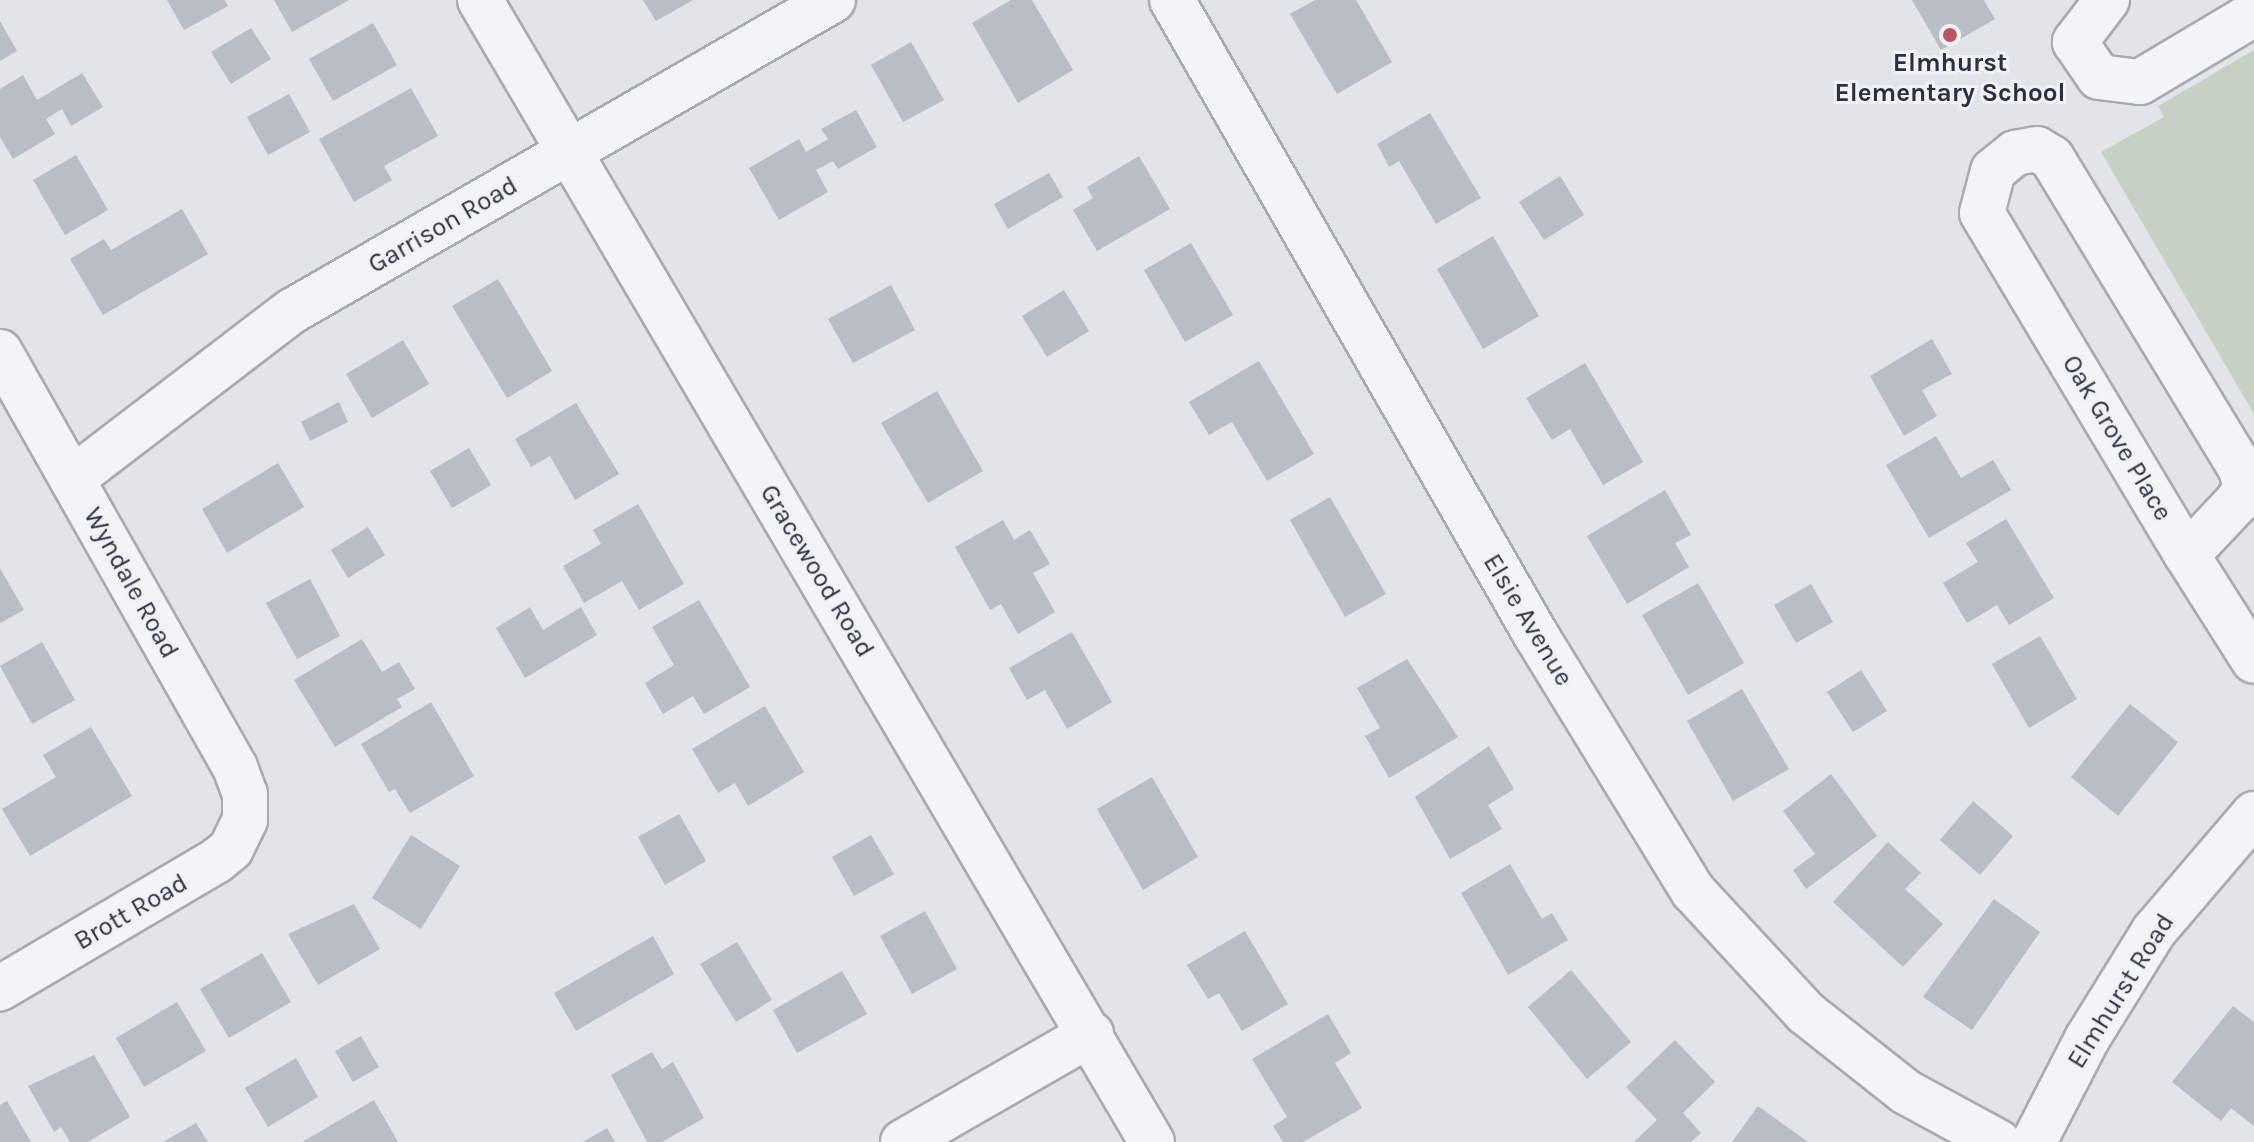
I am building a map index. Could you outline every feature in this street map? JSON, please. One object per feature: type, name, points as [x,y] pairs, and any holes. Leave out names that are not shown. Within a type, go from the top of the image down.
[{"type":"street","name":"Gracewood Road","points":[[480,0],[1152,1142]]},
{"type":"street","name":"Garrison Road","points":[[72,479],[292,311],[833,0]]},
{"type":"street","name":"Elsie Avenue","points":[[1172,0],[1528,622],[1693,891],[1806,1013],[1906,1092],[1998,1142]]},
{"type":"street","points":[[2107,0],[2075,42],[2099,77],[2140,82],[2254,14]]},
{"type":"street","name":"Oak Grove Place","points":[[2187,555],[2237,502],[2246,488],[2241,469],[2052,158],[2037,149],[2015,153],[1993,171],[1982,213],[2187,555],[2254,661]]},
{"type":"street","name":"Wyndale Road","points":[[0,352],[235,767],[245,794],[245,820]]},
{"type":"street","name":"Elmhurst Road","points":[[2034,1142],[2087,1039],[2154,931],[2254,814]]},
{"type":"street","name":"Brott Road","points":[[0,988],[216,861],[231,849],[245,820]]},
{"type":"street","points":[[903,1142],[1091,1034]]},
{"type":"green space","points":[[2254,50],[2254,414],[2101,152],[2164,117],[2158,106]]},
{"type":"building","points":[[167,0],[225,0],[228,6],[184,30]]},
{"type":"building","points":[[274,0],[349,0],[292,32]]},
{"type":"building","points":[[643,0],[693,0],[656,21]]},
{"type":"building","points":[[1011,0],[1032,0],[1073,70],[1018,103],[972,23]]},
{"type":"building","points":[[1315,0],[1356,0],[1392,62],[1337,94],[1290,14]]},
{"type":"building","name":"Elmhurst Elementary School","points":[[1912,0],[1984,0],[1995,19],[1941,50]]},
{"type":"building","points":[[0,21],[17,51],[0,61]]},
{"type":"building","points":[[373,23],[397,65],[333,101],[309,59]]},
{"type":"building","points":[[251,28],[271,59],[231,84],[211,52]]},
{"type":"building","points":[[911,42],[944,100],[903,122],[871,65]]},
{"type":"building","points":[[82,73],[103,107],[71,126],[62,109],[46,119],[55,134],[13,159],[0,137],[0,89],[23,75],[37,100]]},
{"type":"building","points":[[411,88],[438,136],[384,166],[392,180],[354,202],[319,139]]},
{"type":"building","points":[[289,94],[310,132],[268,155],[247,117]]},
{"type":"building","points":[[856,110],[877,147],[838,169],[833,161],[816,170],[828,192],[779,220],[749,168],[799,139],[806,152],[828,139],[821,129]]},
{"type":"building","points":[[1430,113],[1481,198],[1436,224],[1399,161],[1389,167],[1377,144]]},
{"type":"building","points":[[76,155],[108,210],[65,235],[33,180]]},
{"type":"building","points":[[1139,156],[1170,209],[1097,251],[1073,210],[1093,198],[1087,187]]},
{"type":"building","points":[[1049,173],[1063,197],[1008,229],[994,204]]},
{"type":"building","points":[[1560,176],[1584,215],[1544,240],[1519,202]]},
{"type":"building","points":[[182,209],[208,254],[103,315],[70,259],[104,239],[111,250]]},
{"type":"building","points":[[1493,236],[1539,316],[1483,349],[1437,269]]},
{"type":"building","points":[[1191,243],[1233,315],[1185,342],[1144,270]]},
{"type":"building","points":[[498,279],[552,371],[507,398],[452,306]]},
{"type":"building","points":[[891,285],[915,330],[853,363],[828,319]]},
{"type":"building","points":[[1064,290],[1089,331],[1047,357],[1022,316]]},
{"type":"building","points":[[1932,339],[1952,374],[1922,390],[1937,416],[1904,436],[1870,376]]},
{"type":"building","points":[[403,340],[429,384],[372,418],[346,374]]},
{"type":"building","points":[[1259,361],[1314,454],[1267,481],[1232,422],[1209,435],[1189,402]]},
{"type":"building","points":[[1585,363],[1643,462],[1603,485],[1570,429],[1552,440],[1526,398]]},
{"type":"building","points":[[937,391],[983,471],[928,503],[881,423]]},
{"type":"building","points":[[339,402],[348,422],[310,441],[301,422]]},
{"type":"building","points":[[576,403],[619,474],[575,500],[550,456],[531,467],[515,439]]},
{"type":"building","points":[[1936,436],[1961,478],[1993,460],[2011,490],[1929,538],[1886,465]]},
{"type":"building","points":[[469,448],[491,485],[452,508],[430,471]]},
{"type":"building","points":[[278,463],[304,507],[227,553],[202,509]]},
{"type":"building","points":[[1665,490],[1691,535],[1675,543],[1689,567],[1627,604],[1587,536]]},
{"type":"building","points":[[1330,497],[1386,594],[1345,617],[1290,520]]},
{"type":"building","points":[[638,504],[684,584],[639,610],[622,581],[584,603],[563,566],[601,544],[593,530]]},
{"type":"building","points":[[2006,519],[2054,598],[2009,625],[1997,605],[1967,623],[1943,583],[1978,562],[1966,543]]},
{"type":"building","points":[[1003,520],[1014,540],[1030,530],[1050,564],[1033,573],[1055,612],[1018,634],[1001,604],[990,610],[955,547]]},
{"type":"building","points":[[368,527],[385,555],[348,578],[331,550]]},
{"type":"building","points":[[0,568],[24,610],[0,623]]},
{"type":"building","points":[[310,579],[340,636],[297,659],[266,603]]},
{"type":"building","points":[[1698,583],[1744,663],[1688,695],[1642,615]]},
{"type":"building","points":[[1811,584],[1833,622],[1796,643],[1774,605]]},
{"type":"building","points":[[699,600],[750,687],[704,714],[693,696],[663,714],[645,683],[674,665],[652,627]]},
{"type":"building","points":[[530,607],[543,630],[581,607],[597,635],[525,678],[496,628]]},
{"type":"building","points":[[1072,632],[1112,702],[1067,729],[1045,690],[1027,700],[1009,668]]},
{"type":"building","points":[[2040,636],[2077,699],[2029,728],[1992,664]]},
{"type":"building","points":[[362,639],[382,672],[399,662],[415,689],[397,699],[402,707],[335,747],[294,680]]},
{"type":"building","points":[[42,642],[75,700],[32,724],[0,666]]},
{"type":"building","points":[[1407,659],[1458,737],[1389,778],[1365,736],[1380,728],[1357,688]]},
{"type":"building","points":[[1861,670],[1887,711],[1853,732],[1827,692]]},
{"type":"building","points":[[1742,689],[1789,769],[1733,801],[1687,721]]},
{"type":"building","points":[[431,702],[474,776],[410,813],[395,789],[389,792],[361,744]]},
{"type":"building","points":[[2130,704],[2178,742],[2118,816],[2071,777]]},
{"type":"building","points":[[765,706],[804,772],[748,806],[735,783],[718,793],[692,749]]},
{"type":"building","points":[[91,727],[132,796],[30,856],[2,809],[56,777],[43,755]]},
{"type":"building","points":[[1489,746],[1514,789],[1488,805],[1502,829],[1450,859],[1415,797]]},
{"type":"building","points":[[1831,774],[1877,836],[1806,889],[1793,870],[1815,854],[1783,811]]},
{"type":"building","points":[[1152,777],[1198,857],[1143,890],[1097,809]]},
{"type":"building","points":[[1973,801],[2013,836],[1980,875],[1940,840]]},
{"type":"building","points":[[679,814],[706,861],[665,885],[638,837]]},
{"type":"building","points":[[411,835],[460,866],[421,929],[372,898]]},
{"type":"building","points":[[871,835],[894,874],[854,896],[832,857]]},
{"type":"building","points":[[1888,842],[1921,873],[1905,889],[1943,924],[1903,967],[1833,902]]},
{"type":"building","points":[[1510,864],[1542,919],[1552,913],[1568,940],[1508,975],[1461,893]]},
{"type":"building","points":[[1994,899],[2040,932],[1972,1030],[1923,997]]},
{"type":"building","points":[[354,904],[380,949],[318,985],[288,934]]},
{"type":"building","points":[[925,911],[957,969],[912,994],[880,936]]},
{"type":"building","points":[[1245,931],[1288,1004],[1242,1031],[1219,993],[1208,999],[1187,965]]},
{"type":"building","points":[[653,936],[674,974],[576,1031],[554,993]]},
{"type":"building","points":[[737,942],[772,1000],[736,1022],[700,964]]},
{"type":"building","points":[[262,953],[291,1002],[229,1038],[200,989]]},
{"type":"building","points":[[1571,970],[1631,1042],[1587,1079],[1528,1007]]},
{"type":"building","points":[[842,971],[867,1014],[797,1053],[773,1010]]},
{"type":"building","points":[[177,1002],[206,1051],[144,1087],[116,1038]]},
{"type":"building","points":[[2233,1006],[2254,1022],[2254,1126],[2231,1108],[2221,1121],[2172,1082]]},
{"type":"building","points":[[1328,1014],[1351,1053],[1335,1063],[1362,1108],[1303,1142],[1283,1142],[1273,1126],[1287,1117],[1252,1059]]},
{"type":"building","points":[[361,1036],[379,1067],[353,1082],[335,1051]]},
{"type":"building","points":[[1675,1040],[1715,1082],[1683,1113],[1701,1133],[1691,1142],[1634,1142],[1657,1120],[1626,1087]]},
{"type":"building","points":[[652,1052],[662,1069],[673,1062],[704,1118],[662,1142],[647,1142],[611,1075]]},
{"type":"building","points":[[94,1055],[130,1117],[88,1142],[70,1142],[61,1127],[54,1132],[28,1086]]},
{"type":"building","points":[[296,1058],[318,1097],[268,1127],[245,1088]]},
{"type":"building","points":[[374,1100],[398,1142],[302,1142]]},
{"type":"building","points":[[7,1101],[31,1142],[0,1142],[0,1105]]},
{"type":"building","points":[[1758,1106],[1808,1142],[1732,1142]]},
{"type":"building","points":[[196,1123],[208,1142],[163,1142]]},
{"type":"building","points":[[607,1128],[615,1142],[583,1142]]},
{"type":"place","name":"Elmhurst Elementary School","points":[[1950,35]]}]
